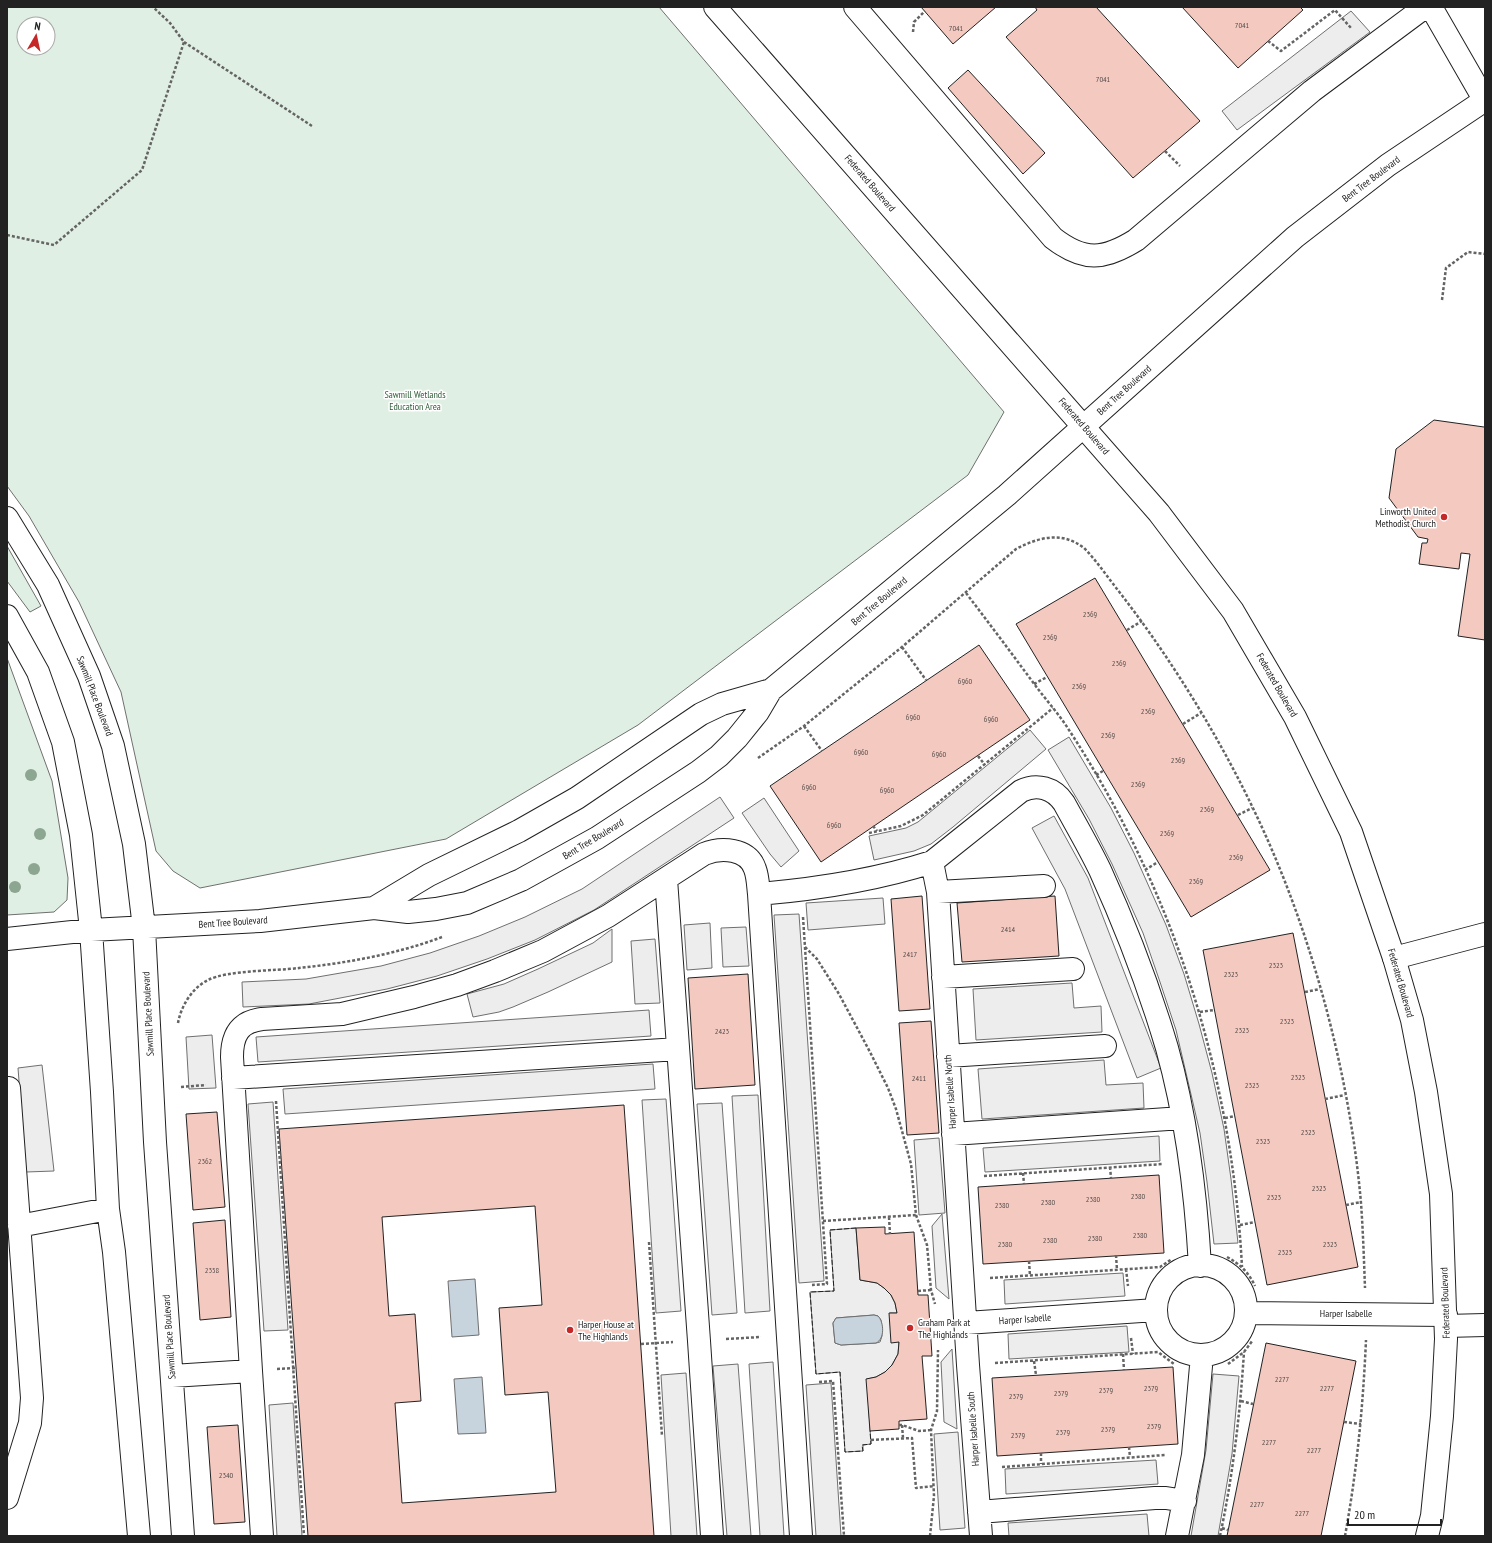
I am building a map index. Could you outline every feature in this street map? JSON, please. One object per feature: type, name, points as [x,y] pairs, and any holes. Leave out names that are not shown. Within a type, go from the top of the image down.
[{"type":"street","name":"Federated Boulevard","points":[[715,7],[1159,513],[1233,612],[1291,710],[1351,832],[1394,958],[1412,1020],[1426,1092],[1439,1186],[1446,1320],[1442,1416],[1432,1516],[1427,1536]]},
{"type":"street","points":[[855,7],[1053,238],[1067,249],[1084,255],[1100,255],[1119,251],[1136,240],[1312,91],[1425,7]]},
{"type":"street","points":[[1431,7],[1485,100]]},
{"type":"street","name":"Bent Tree Boulevard","points":[[7,939],[91,930],[260,921],[374,908],[408,912],[436,909],[467,903],[521,880],[597,838],[698,772],[719,756],[737,738],[758,712],[771,690],[1007,495],[1295,237],[1388,166],[1485,100]]},
{"type":"street","name":"Sawmill Place Boulevard","points":[[7,518],[48,585],[88,676],[113,746],[134,844],[144,928],[155,1142],[183,1536]]},
{"type":"street","points":[[7,616],[38,672],[63,742],[80,835],[91,930],[108,1209],[114,1252],[139,1536]]},
{"type":"street","name":"Bent Tree Boulevard","points":[[374,908],[429,875],[519,831],[577,798],[701,714],[722,704],[771,690]]},
{"type":"street","points":[[759,894],[841,885],[917,867],[932,862],[1021,791],[1027,788],[1040,787],[1058,795],[1064,803],[1099,868],[1139,963],[1167,1049],[1182,1118],[1189,1162],[1195,1202],[1200,1266]]},
{"type":"street","points":[[262,1536],[233,1078],[232,1048],[238,1031],[244,1024],[253,1020],[342,1014],[457,985],[542,951],[608,916],[704,854],[712,851],[727,850],[742,855],[752,864],[756,875],[759,894],[801,1536]]},
{"type":"street","name":"Harper Isabelle North","points":[[932,862],[938,892],[966,1323]]},
{"type":"street","points":[[666,879],[712,1536]]},
{"type":"street","points":[[938,892],[1044,886]]},
{"type":"street","points":[[1394,958],[1485,934]]},
{"type":"street","points":[[943,977],[1073,969]]},
{"type":"street","points":[[948,1056],[1105,1046]]},
{"type":"street","points":[[233,1078],[678,1049]]},
{"type":"street","points":[[7,1498],[30,1423],[32,1398],[9,1088]]},
{"type":"street","points":[[953,1134],[1182,1118]]},
{"type":"street","points":[[19,1226],[108,1209]]},
{"type":"street","points":[[1193,1266],[1200,1266],[1214,1267],[1233,1278],[1244,1296],[1246,1303],[1246,1313],[1242,1330],[1233,1342],[1222,1351],[1202,1355],[1180,1350],[1169,1341],[1158,1324],[1156,1310],[1161,1290],[1169,1279],[1180,1271],[1193,1266]]},
{"type":"street","name":"Harper Isabelle","points":[[966,1323],[1156,1310]]},
{"type":"street","name":"Harper Isabelle","points":[[1246,1313],[1446,1320],[1485,1325]]},
{"type":"street","name":"Harper Isabelle South","points":[[966,1323],[981,1536]]},
{"type":"street","points":[[1177,1536],[1193,1454],[1202,1355]]},
{"type":"street","points":[[172,1376],[251,1371]]},
{"type":"street","points":[[979,1512],[1155,1498],[1185,1501]]},
{"type":"path","points":[[153,7],[170,23],[184,42],[226,68],[312,126]]},
{"type":"path","points":[[1268,41],[1281,51],[1335,10],[1369,48]]},
{"type":"path","points":[[7,235],[54,245],[142,170],[184,42]]},
{"type":"path","points":[[1442,300],[1446,268],[1468,252],[1485,254]]},
{"type":"path","points":[[1127,630],[1142,621]]},
{"type":"path","points":[[902,647],[926,680]]},
{"type":"path","points":[[1034,684],[1047,677]]},
{"type":"path","points":[[869,833],[901,826],[915,820],[938,804],[1053,708]]},
{"type":"path","points":[[1183,724],[1201,713]]},
{"type":"path","points":[[804,726],[822,751]]},
{"type":"path","points":[[978,756],[984,765]]},
{"type":"path","points":[[1096,775],[1103,771]]},
{"type":"path","points":[[1238,815],[1252,808]]},
{"type":"path","points":[[873,826],[877,831]]},
{"type":"path","points":[[1145,870],[1158,862]]},
{"type":"path","points":[[802,915],[827,1284],[808,1285]]},
{"type":"path","points":[[804,946],[817,959],[832,980],[888,1088],[896,1109],[911,1164],[916,1215],[927,1245],[931,1290],[935,1310]]},
{"type":"path","points":[[1305,992],[1320,989]]},
{"type":"path","points":[[1200,1012],[1214,1010]]},
{"type":"path","points":[[1325,1099],[1345,1095]]},
{"type":"path","points":[[276,1099],[304,1536]]},
{"type":"path","points":[[1225,1118],[1235,1116]]},
{"type":"path","points":[[956,1178],[1189,1162]]},
{"type":"path","points":[[1110,1167],[1111,1178]]},
{"type":"path","points":[[1023,1173],[1024,1184]]},
{"type":"path","points":[[1346,1205],[1360,1202]]},
{"type":"path","points":[[823,1221],[916,1215]]},
{"type":"path","points":[[889,1217],[890,1234]]},
{"type":"path","points":[[1240,1225],[1255,1222]]},
{"type":"path","points":[[649,1242],[662,1436]]},
{"type":"path","points":[[1222,1254],[1242,1266],[1258,1290]]},
{"type":"path","points":[[1116,1256],[1117,1270]]},
{"type":"path","points":[[984,1279],[1160,1267],[1176,1257]]},
{"type":"path","points":[[1029,1261],[1030,1276]]},
{"type":"path","points":[[918,1291],[931,1290]]},
{"type":"path","points":[[1345,1536],[1356,1468],[1361,1424],[1366,1335]]},
{"type":"path","points":[[1225,1365],[1244,1352],[1255,1336]]},
{"type":"path","points":[[930,1536],[934,1486],[931,1430],[937,1411],[938,1346]]},
{"type":"path","points":[[990,1364],[1158,1352],[1166,1359],[1178,1365]]},
{"type":"path","points":[[1220,1536],[1231,1483],[1241,1401],[1244,1352]]},
{"type":"path","points":[[1123,1354],[1124,1370]]},
{"type":"path","points":[[1034,1361],[1036,1375]]},
{"type":"path","points":[[814,1382],[833,1381],[844,1536]]},
{"type":"path","points":[[1241,1401],[1253,1404]]},
{"type":"path","points":[[1344,1422],[1361,1424]]},
{"type":"path","points":[[903,1438],[901,1425],[919,1431],[931,1430]]},
{"type":"path","points":[[871,1440],[912,1438],[916,1488],[934,1486]]},
{"type":"path","points":[[1130,1447],[1130,1457]]},
{"type":"path","points":[[1041,1453],[1041,1464]]},
{"type":"path","points":[[976,1468],[1193,1454]]},
{"type":"path","points":[[1222,1528],[1228,1530]]},
{"type":"green space","name":"Sawmill Wetlands Education Area","points":[[7,7],[659,7],[1004,412],[968,475],[638,725],[446,839],[200,888],[173,871],[156,851],[121,692],[79,602],[29,516],[7,486]]},
{"type":"green space","points":[[7,546],[41,606],[30,612],[7,581]]},
{"type":"green space","points":[[7,658],[52,781],[68,878],[67,900],[54,912],[7,915]]},
{"type":"shaded area","points":[[1351,11],[1370,32],[1237,130],[1222,111]]},
{"type":"shaded area","points":[[1030,730],[1046,749],[953,827],[931,844],[914,851],[874,860],[869,836],[906,828],[918,822]]},
{"type":"shaded area","points":[[1069,737],[1111,808],[1134,853],[1166,925],[1184,974],[1212,1073],[1224,1129],[1238,1243],[1214,1244],[1200,1133],[1176,1030],[1143,933],[1112,864],[1089,819],[1048,750]]},
{"type":"shaded area","points":[[720,797],[734,818],[594,910],[535,940],[487,959],[437,976],[387,989],[309,1004],[243,1007],[242,982],[306,979],[381,966],[430,953],[479,936],[525,917],[582,889]]},
{"type":"shaded area","points":[[764,798],[799,851],[781,867],[770,854],[742,813]]},
{"type":"shaded area","points":[[1054,816],[1088,878],[1161,1068],[1137,1078],[1065,889],[1032,828]]},
{"type":"shaded area","points":[[883,898],[885,924],[808,930],[806,903]]},
{"type":"shaded area","points":[[799,914],[824,1281],[799,1283],[774,915]]},
{"type":"shaded area","points":[[710,923],[712,968],[687,970],[684,925]]},
{"type":"shaded area","points":[[746,927],[749,966],[723,967],[721,928]]},
{"type":"shaded area","points":[[612,929],[612,962],[513,1007],[499,1012],[473,1017],[467,994],[504,984],[538,969],[593,943]]},
{"type":"shaded area","points":[[655,939],[660,1003],[635,1004],[631,941]]},
{"type":"shaded area","points":[[1072,983],[1074,1008],[1101,1006],[1102,1032],[976,1040],[973,989]]},
{"type":"shaded area","points":[[649,1010],[651,1036],[258,1062],[256,1037]]},
{"type":"shaded area","points":[[212,1035],[216,1088],[189,1089],[186,1037]]},
{"type":"shaded area","points":[[1104,1060],[1106,1085],[1143,1083],[1144,1108],[982,1119],[978,1069]]},
{"type":"shaded area","points":[[653,1064],[655,1089],[285,1114],[283,1089]]},
{"type":"shaded area","points":[[42,1065],[54,1171],[26,1172],[18,1068]]},
{"type":"shaded area","points":[[758,1095],[770,1311],[745,1313],[732,1096]]},
{"type":"shaded area","points":[[666,1099],[681,1311],[656,1313],[642,1100]]},
{"type":"shaded area","points":[[273,1102],[288,1330],[264,1331],[248,1104]]},
{"type":"shaded area","points":[[722,1103],[737,1313],[712,1315],[697,1104]]},
{"type":"shaded area","points":[[1159,1136],[1160,1161],[985,1172],[983,1148]]},
{"type":"shaded area","points":[[939,1138],[945,1213],[919,1215],[914,1140]]},
{"type":"shaded area","points":[[942,1214],[949,1299],[936,1288],[932,1226]]},
{"type":"shaded area","points":[[856,1228],[860,1280],[877,1283],[884,1288],[891,1295],[895,1303],[897,1313],[890,1313],[899,1342],[898,1354],[892,1365],[885,1372],[876,1377],[867,1379],[871,1444],[863,1445],[863,1451],[845,1452],[840,1372],[816,1374],[810,1292],[834,1291],[830,1230]],"holes":[[[878,1316],[881,1320],[882,1336],[880,1342],[841,1345],[835,1343],[833,1323],[836,1318]]]},
{"type":"shaded area","points":[[1123,1273],[1125,1296],[1005,1304],[1004,1280]]},
{"type":"shaded area","points":[[475,1279],[479,1335],[452,1337],[448,1281]]},
{"type":"shaded area","points":[[878,1316],[880,1319],[883,1330],[879,1341],[876,1343],[841,1345],[835,1343],[833,1323],[836,1318]]},
{"type":"shaded area","points":[[1127,1326],[1129,1352],[1009,1359],[1008,1334]]},
{"type":"shaded area","points":[[952,1349],[957,1429],[944,1422],[941,1362]]},
{"type":"shaded area","points":[[773,1362],[784,1536],[760,1536],[749,1364]]},
{"type":"shaded area","points":[[738,1364],[751,1536],[727,1536],[713,1366]]},
{"type":"shaded area","points":[[686,1373],[697,1536],[671,1536],[661,1375]]},
{"type":"shaded area","points":[[1213,1374],[1239,1376],[1232,1454],[1218,1536],[1191,1536],[1206,1450]]},
{"type":"shaded area","points":[[482,1377],[486,1433],[458,1434],[454,1379]]},
{"type":"shaded area","points":[[831,1383],[841,1536],[816,1536],[806,1385]]},
{"type":"shaded area","points":[[293,1403],[302,1536],[277,1536],[269,1405]]},
{"type":"shaded area","points":[[958,1432],[965,1528],[940,1530],[934,1434]]},
{"type":"shaded area","points":[[1156,1460],[1158,1484],[1006,1494],[1005,1469]]},
{"type":"shaded area","points":[[1147,1514],[1149,1536],[1009,1536],[1008,1523]]},
{"type":"building","points":[[921,7],[996,7],[953,44]]},
{"type":"building","points":[[1035,7],[1096,7],[1200,121],[1133,178],[1006,37],[1037,10]]},
{"type":"building","points":[[1182,7],[1300,7],[1303,10],[1238,68]]},
{"type":"building","points":[[968,70],[1045,153],[1023,174],[948,88]]},
{"type":"building","name":"Linworth United Methodist Church","points":[[1434,420],[1485,428],[1485,640],[1458,636],[1470,554],[1461,553],[1459,569],[1419,564],[1422,543],[1427,543],[1428,539],[1418,537],[1389,498],[1396,449]]},
{"type":"building","points":[[1095,578],[1270,870],[1191,917],[1016,624]]},
{"type":"building","points":[[979,645],[1030,720],[821,862],[770,786]]},
{"type":"building","points":[[922,896],[930,1009],[899,1011],[891,899]]},
{"type":"building","points":[[1055,896],[1059,956],[962,962],[957,903]]},
{"type":"building","points":[[1293,933],[1358,1267],[1267,1285],[1203,950]]},
{"type":"building","points":[[748,974],[755,1085],[695,1089],[688,978]]},
{"type":"building","points":[[931,1021],[939,1133],[907,1135],[899,1023]]},
{"type":"building","name":"Harper House at The Highlands","points":[[624,1105],[654,1536],[308,1536],[279,1129]],"holes":[[[535,1206],[542,1305],[499,1308],[505,1395],[548,1392],[556,1492],[402,1503],[395,1403],[421,1401],[415,1314],[389,1316],[382,1217]]]},
{"type":"building","points":[[217,1112],[225,1207],[193,1210],[186,1114]]},
{"type":"building","points":[[1159,1175],[1164,1253],[983,1264],[978,1187]]},
{"type":"building","points":[[225,1220],[231,1317],[200,1320],[193,1223]]},
{"type":"building","name":"Graham Park at The Highlands","points":[[885,1227],[885,1234],[914,1232],[918,1295],[928,1295],[932,1356],[922,1356],[927,1419],[899,1421],[899,1429],[870,1431],[866,1379],[876,1377],[885,1372],[892,1365],[898,1354],[899,1342],[891,1343],[889,1313],[897,1313],[895,1303],[891,1295],[884,1288],[877,1283],[860,1280],[856,1228]]},
{"type":"building","points":[[1266,1343],[1356,1361],[1321,1536],[1227,1536]]},
{"type":"building","points":[[1173,1367],[1178,1444],[997,1456],[992,1378]]},
{"type":"building","points":[[238,1425],[245,1522],[214,1524],[207,1427]]},
{"type":"fence","points":[[856,1228],[830,1230],[834,1291],[810,1292],[816,1374],[840,1372],[845,1452],[863,1451],[862,1445],[871,1444],[870,1431]]},
{"type":"place","name":"Linworth United Methodist Church","points":[[1444,517]]},
{"type":"place","name":"Graham Park at The Highlands","points":[[910,1328]]},
{"type":"place","name":"Harper House at The Highlands","points":[[570,1330]]}]
